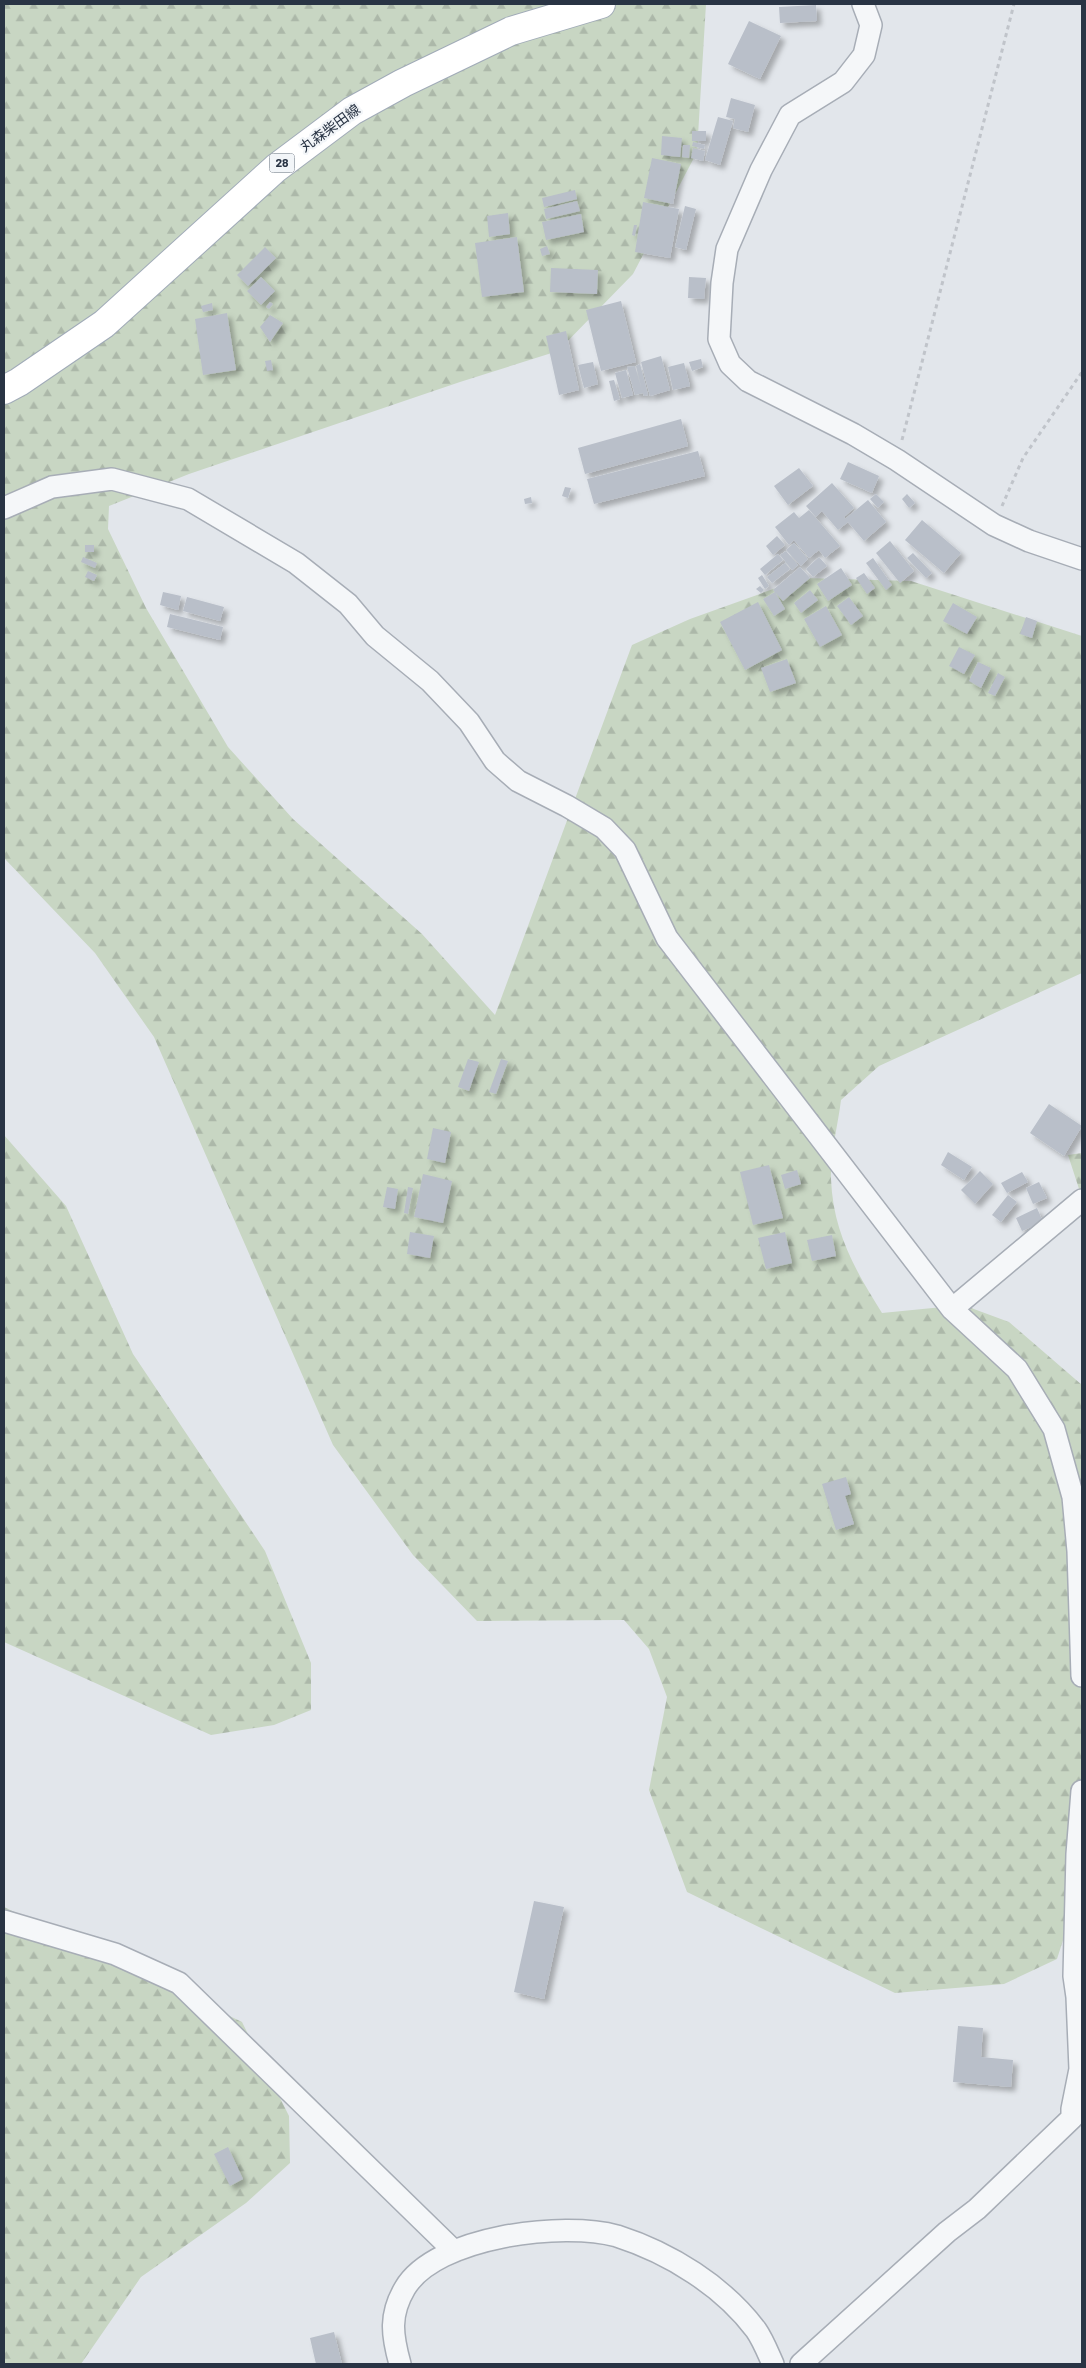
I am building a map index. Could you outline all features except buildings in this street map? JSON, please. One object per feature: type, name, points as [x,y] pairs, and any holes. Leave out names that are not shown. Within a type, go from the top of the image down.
[{"type":"main road","name":"丸森柴田線","points":[[4,390],[20,382],[104,324],[276,168],[352,111],[403,83],[511,31],[601,4]]},
{"type":"street","points":[[863,4],[871,25],[864,55],[843,82],[790,115],[761,170],[727,249],[722,283],[719,339],[730,364],[748,381],[854,434],[897,460],[994,525],[1029,541],[1082,559]]},
{"type":"street","points":[[4,508],[52,487],[112,478],[188,499],[296,563],[348,604],[375,636],[430,681],[469,722],[495,761],[518,781],[567,806],[604,828],[625,850],[667,938],[952,1309],[1017,1370],[1054,1429],[1073,1497],[1078,1551],[1082,1676]]},
{"type":"street","points":[[952,1309],[1082,1200]]},
{"type":"street","points":[[801,2364],[947,2232],[977,2209],[1072,2118],[1080,2069],[1077,1997],[1074,1976],[1077,1854],[1082,1791]]},
{"type":"street","points":[[4,1921],[115,1954],[179,1983],[320,2121],[381,2177],[454,2251]]},
{"type":"street","points":[[400,2364],[392,2335],[396,2308],[406,2286],[422,2271],[454,2251],[515,2234],[563,2229],[616,2236],[662,2254],[686,2268],[735,2304],[758,2332],[773,2364]]},
{"type":"path","points":[[897,460],[1014,4]]},
{"type":"path","points":[[994,525],[1022,458],[1082,372]]},
{"type":"green space","points":[[4,4],[706,4],[697,152],[633,274],[558,351],[460,382],[189,474],[109,506],[108,529],[146,608],[228,747],[293,819],[422,934],[495,1015],[632,645],[690,619],[804,578],[911,581],[1082,636],[1082,973],[879,1066],[841,1100],[831,1169],[836,1216],[847,1250],[882,1313],[963,1305],[1009,1322],[1082,1385],[1082,1881],[1057,1959],[1004,1984],[895,1993],[687,1892],[649,1790],[667,1697],[649,1649],[624,1620],[477,1621],[413,1555],[333,1445],[154,1037],[95,953],[4,858]]},
{"type":"green space","points":[[4,1135],[66,1206],[133,1354],[265,1551],[311,1663],[311,1710],[274,1725],[211,1735],[4,1642]]},
{"type":"green space","points":[[1082,1153],[1082,1198],[1068,1155]]},
{"type":"green space","points":[[4,1907],[242,2022],[289,2116],[290,2163],[246,2203],[141,2277],[81,2364],[4,2364]]}]
